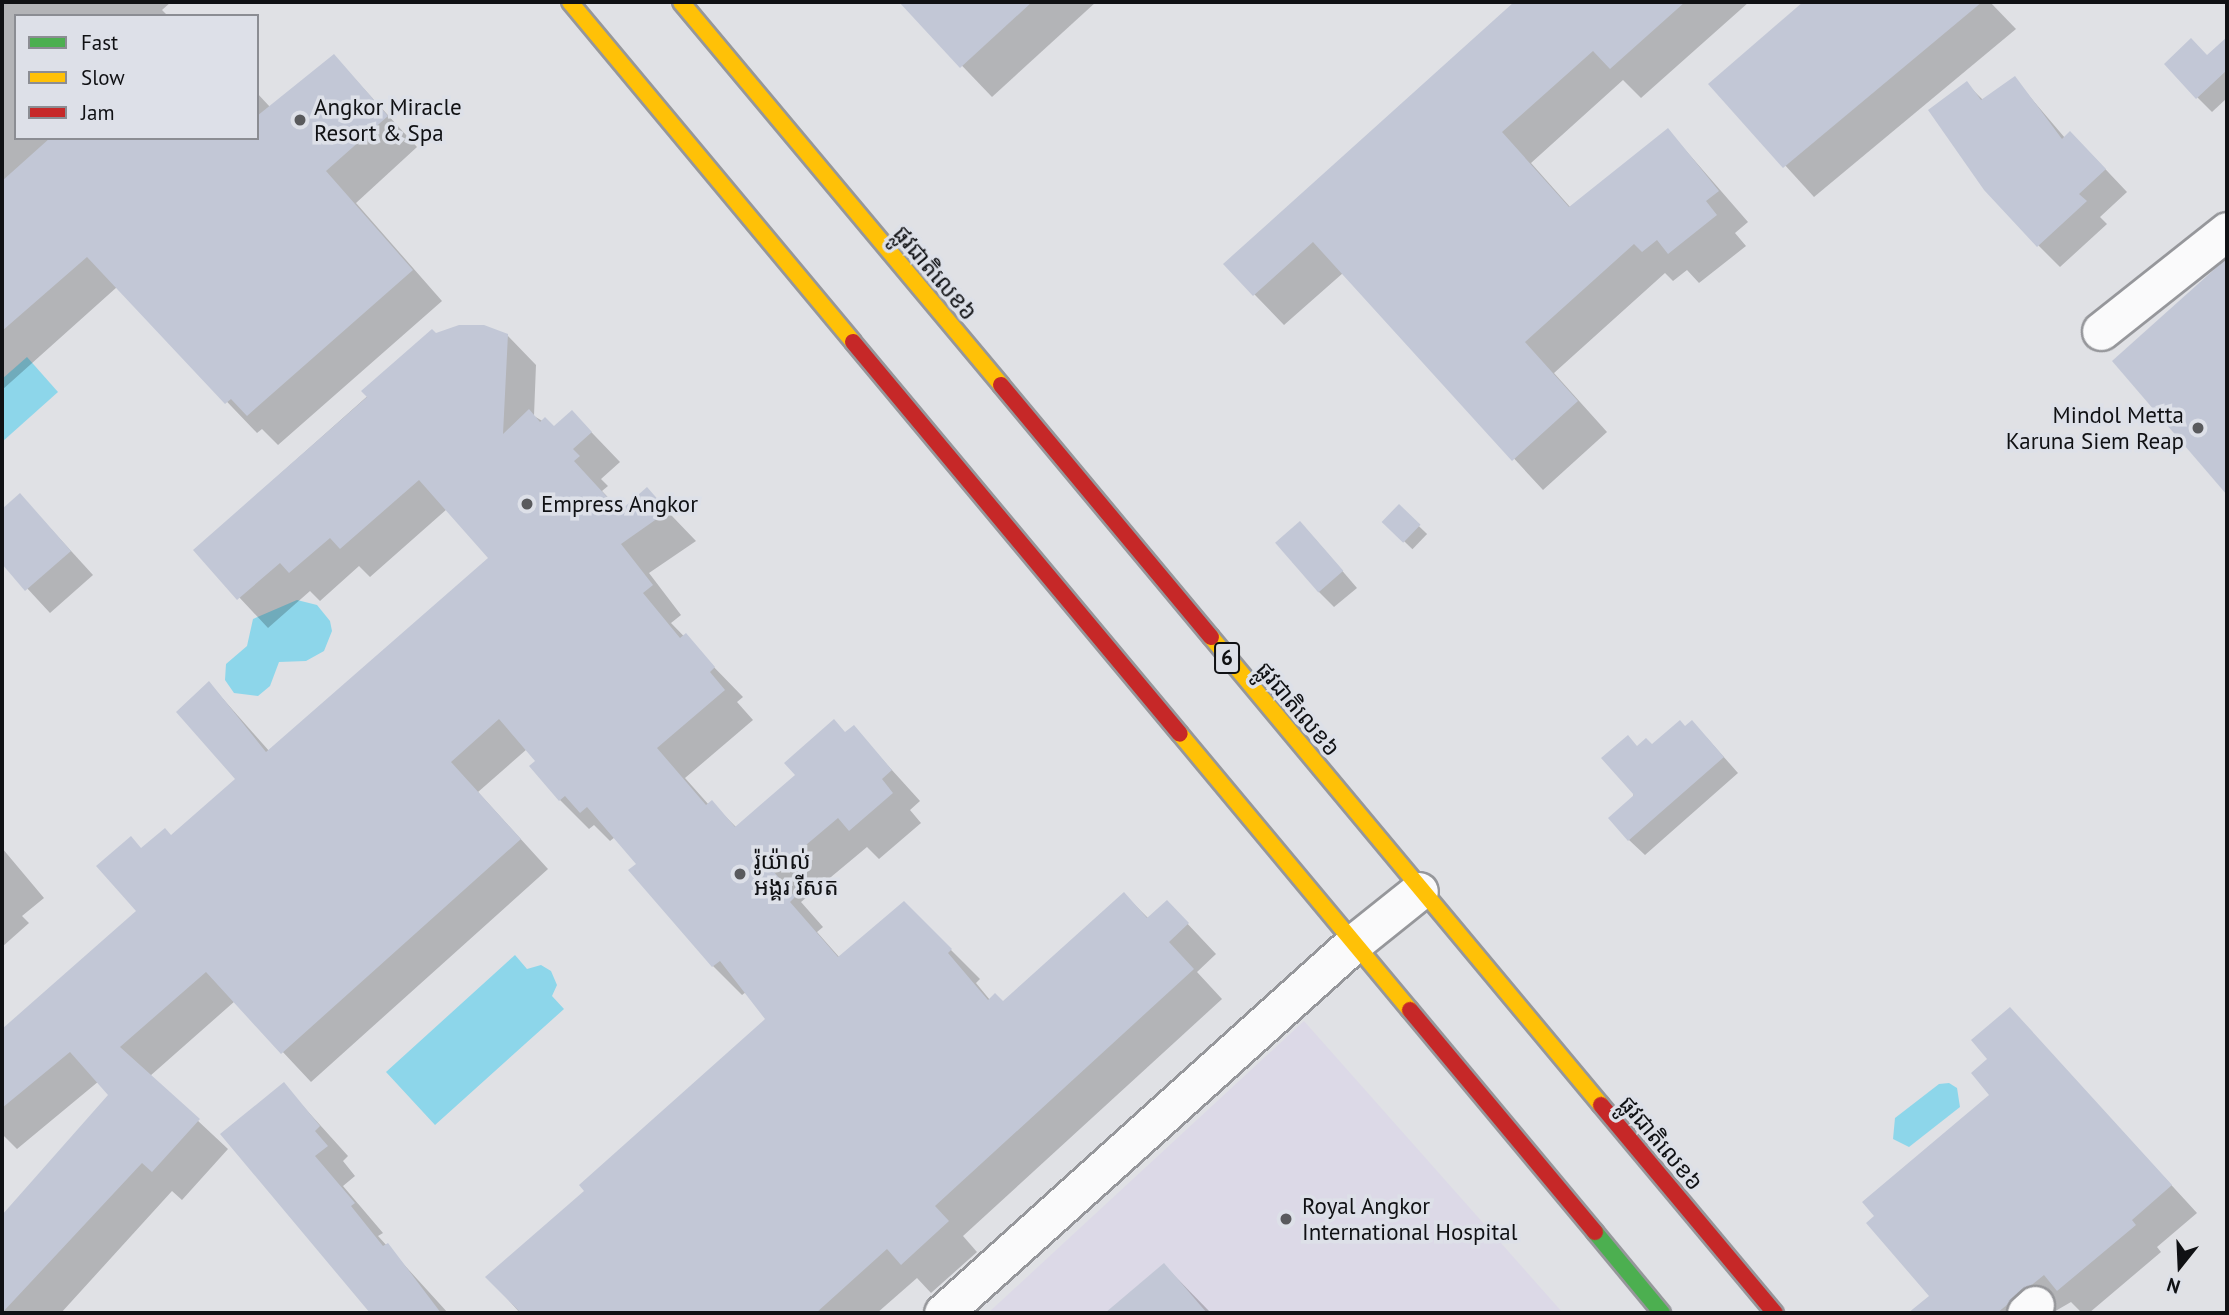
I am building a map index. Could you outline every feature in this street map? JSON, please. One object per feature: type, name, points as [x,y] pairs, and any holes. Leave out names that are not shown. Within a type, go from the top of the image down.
[{"type":"highway","points":[[570,2],[1662,1313]]},
{"type":"highway","name":"ផ្លូវជាតិលេខ៦","points":[[681,2],[1419,891],[1775,1313]]},
{"type":"street","points":[[2101,331],[2227,231]]},
{"type":"street","points":[[943,1313],[1354,943],[1419,891]]},
{"type":"shaded area","name":"Royal Angkor International Hospital","points":[[1304,1021],[1563,1313],[988,1313]]},
{"type":"water","points":[[27,357],[58,392],[2,442],[2,379]]},
{"type":"water","points":[[297,600],[317,605],[330,621],[332,631],[324,651],[306,661],[279,662],[270,686],[258,696],[234,693],[225,680],[226,664],[247,646],[253,619]]},
{"type":"water","points":[[515,955],[527,969],[541,965],[551,971],[557,985],[552,996],[564,1009],[435,1125],[386,1072]]},
{"type":"water","points":[[1949,1083],[1957,1088],[1960,1107],[1909,1147],[1893,1139],[1895,1118],[1939,1084]]},
{"type":"building","points":[[899,2],[1032,2],[960,68]]},
{"type":"building","points":[[1514,2],[1685,2],[1610,69],[1593,51],[1502,132],[1569,207],[1668,128],[1719,191],[1706,201],[1717,215],[1668,254],[1657,240],[1642,252],[1634,244],[1525,342],[1578,401],[1512,461],[1313,242],[1253,296],[1223,264]]},
{"type":"building","points":[[1803,2],[1982,2],[1783,168],[1708,84]]},
{"type":"building","points":[[2227,37],[2227,70],[2196,99],[2164,64],[2191,38],[2207,55]]},
{"type":"building","points":[[334,54],[388,116],[326,171],[413,270],[247,416],[231,399],[225,404],[87,257],[2,331],[2,181],[48,140],[259,140],[259,114]]},
{"type":"building","points":[[2015,76],[2062,139],[2070,131],[2106,169],[2079,194],[2087,201],[2037,247],[1984,190],[1928,110],[1967,81],[1981,100]]},
{"type":"building","name":"Mindol Metta Karuna Siem Reap","points":[[2227,258],[2227,495],[2112,361]]},
{"type":"building","points":[[459,325],[484,325],[508,334],[503,434],[529,409],[540,422],[545,417],[554,426],[572,410],[592,432],[573,449],[580,456],[574,461],[620,511],[647,487],[668,511],[621,544],[653,585],[643,593],[680,638],[686,633],[715,667],[710,672],[725,690],[657,748],[706,805],[712,800],[735,827],[795,775],[784,763],[834,719],[845,732],[854,725],[892,770],[882,779],[893,793],[849,831],[838,818],[774,872],[795,897],[790,902],[838,957],[904,901],[952,949],[948,953],[988,1000],[995,993],[1003,1001],[1124,892],[1147,918],[1167,900],[1189,923],[1169,942],[1194,969],[935,1206],[949,1221],[901,1265],[887,1249],[816,1313],[521,1313],[485,1277],[584,1191],[579,1185],[765,1019],[720,961],[712,967],[628,870],[636,864],[587,807],[580,813],[565,796],[559,801],[529,766],[535,761],[499,719],[451,762],[521,839],[281,1054],[206,972],[120,1047],[200,1119],[152,1172],[142,1163],[2,1313],[2,1215],[108,1095],[70,1052],[2,1108],[2,1029],[136,911],[96,866],[131,836],[141,848],[165,828],[171,835],[235,779],[176,712],[209,681],[266,752],[488,558],[419,480],[340,549],[330,538],[289,573],[280,563],[237,600],[193,550],[367,397],[361,391],[432,329],[436,333]]},
{"type":"building","points":[[20,493],[71,551],[25,591],[2,564],[2,509]]},
{"type":"building","points":[[1399,504],[1421,525],[1403,543],[1382,522]]},
{"type":"building","points":[[1300,521],[1343,571],[1318,592],[1275,543]]},
{"type":"building","points":[[1680,720],[1685,726],[1692,720],[1724,757],[1628,841],[1608,818],[1634,795],[1601,758],[1628,735],[1637,746],[1646,738],[1652,744]]},
{"type":"building","points":[[2010,1007],[2172,1185],[2132,1220],[2136,1225],[2057,1291],[2044,1275],[1997,1313],[1908,1313],[1929,1296],[1866,1223],[1874,1216],[1862,1202],[1989,1095],[1971,1073],[1987,1059],[1971,1040]]},
{"type":"building","points":[[284,1082],[320,1126],[315,1131],[328,1146],[315,1156],[355,1203],[351,1206],[383,1246],[388,1243],[441,1313],[370,1313],[220,1134]]},
{"type":"building","points":[[1164,1263],[1207,1313],[1105,1313]]},
{"type":"traffic: fast","points":[[1595,1232],[1662,1313]]},
{"type":"traffic: slow","points":[[570,2],[853,342]]},
{"type":"traffic: slow","points":[[681,2],[1001,385]]},
{"type":"traffic: slow","points":[[1211,637],[1601,1105]]},
{"type":"traffic: slow","points":[[1180,734],[1410,1010]]},
{"type":"traffic: jam","points":[[853,342],[1180,734]]},
{"type":"traffic: jam","points":[[1001,385],[1211,637]]},
{"type":"traffic: jam","points":[[1410,1010],[1595,1232]]},
{"type":"traffic: jam","points":[[1601,1105],[1775,1313]]},
{"type":"place","name":"Angkor Miracle Resort & Spa","points":[[300,120]]},
{"type":"place","name":"Mindol Metta Karuna Siem Reap","points":[[2198,428]]},
{"type":"place","name":"Empress Angkor","points":[[527,504]]},
{"type":"place","name":"រ៉ូយ៉ាល់ អង្គរ រីសត","points":[[740,874]]},
{"type":"place","name":"Royal Angkor International Hospital","points":[[1286,1219]]}]
